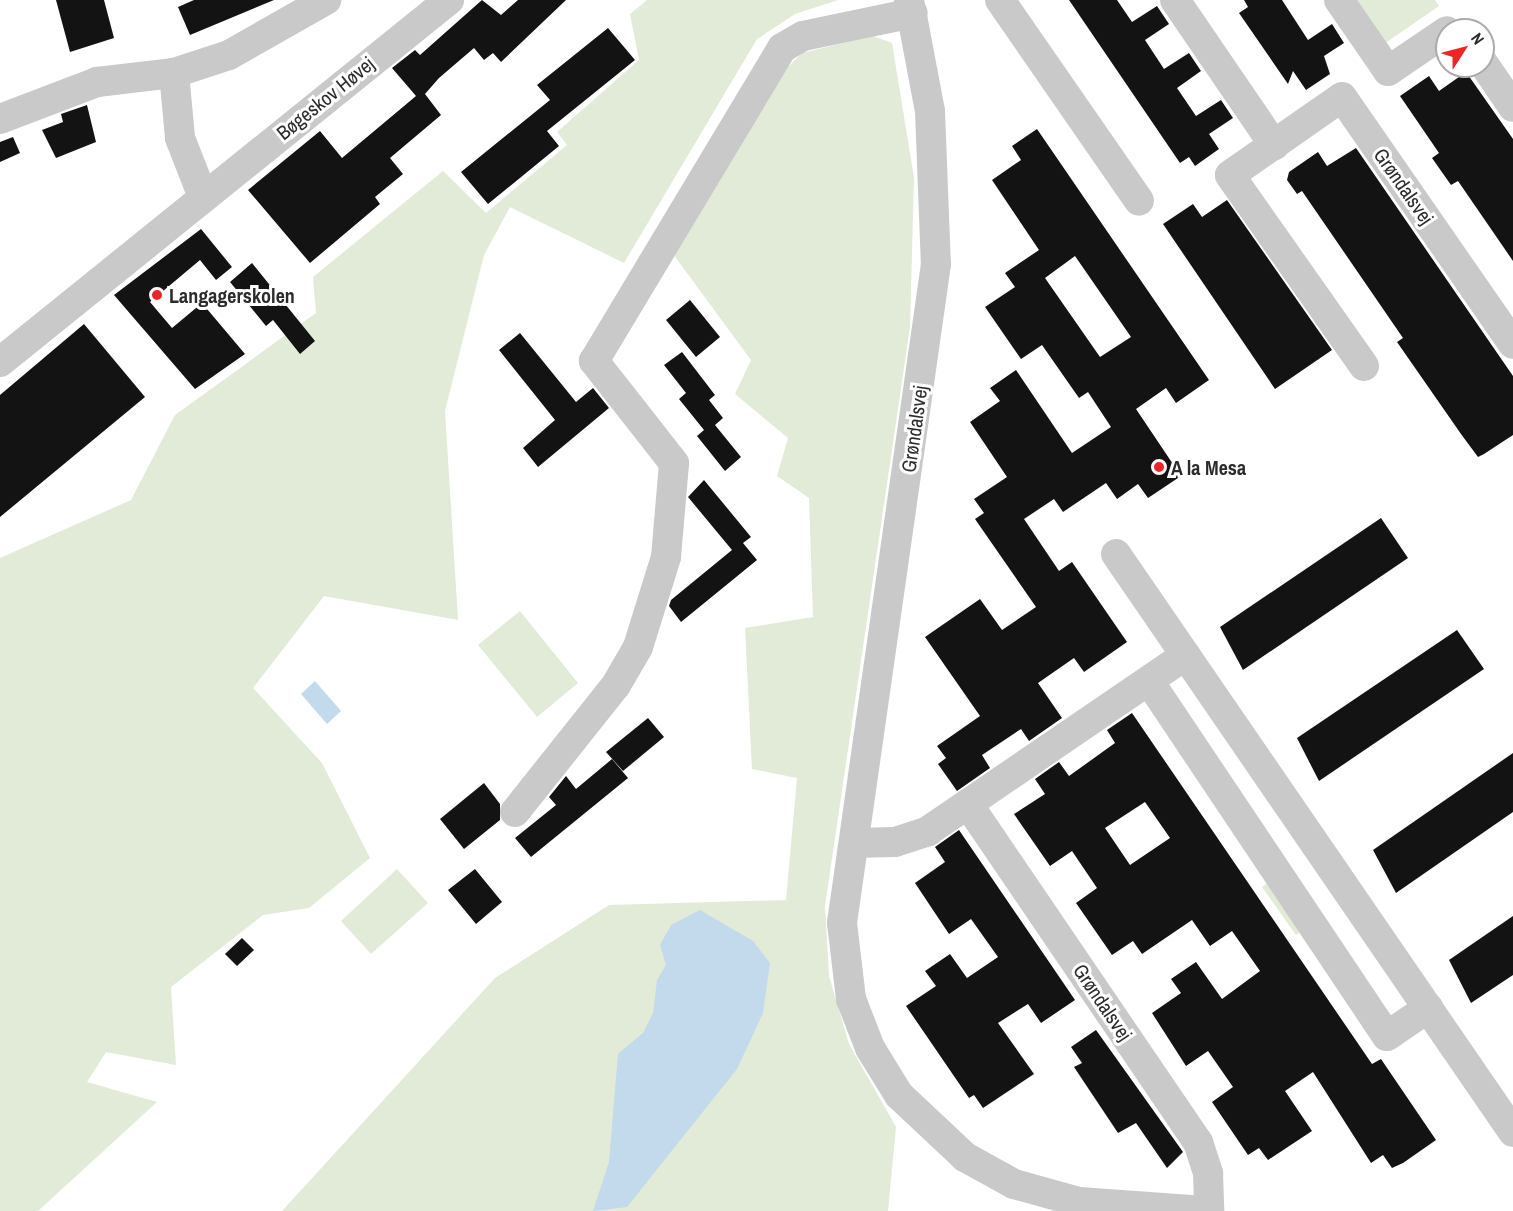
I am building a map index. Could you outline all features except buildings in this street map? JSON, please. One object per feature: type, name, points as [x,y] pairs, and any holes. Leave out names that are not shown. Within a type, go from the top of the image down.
[{"type":"street","points":[[0,119],[97,82],[174,73],[228,56],[326,0]]},
{"type":"street","name":"Bøgeskov Høvej","points":[[0,362],[449,0]]},
{"type":"street","points":[[1000,0],[1139,201]]},
{"type":"street","points":[[1175,0],[1274,144]]},
{"type":"street","points":[[1338,0],[1388,71],[1435,40]]},
{"type":"street","name":"Grøndalsvej","points":[[515,812],[616,685],[638,647],[666,557],[674,463],[594,361],[782,48],[803,36],[911,7],[930,111],[936,264],[842,923],[851,999],[881,1069],[918,1118],[965,1158],[1035,1192],[1111,1207],[1207,1211],[1208,1173],[1198,1142],[968,804]]},
{"type":"street","points":[[174,73],[180,138],[203,198]]},
{"type":"street","points":[[1493,78],[1513,107]]},
{"type":"street","name":"Grøndalsvej","points":[[1364,366],[1230,175],[1342,97],[1513,344]]},
{"type":"street","points":[[1116,554],[1513,1132]]},
{"type":"street","points":[[854,843],[911,839],[968,804],[1186,655]]},
{"type":"street","points":[[1149,681],[1387,1036],[1428,1008]]},
{"type":"green space","points":[[647,0],[838,0],[795,14],[757,39],[624,263],[510,207],[484,255],[445,411],[458,620],[324,596],[253,688],[322,763],[370,858],[309,908],[263,915],[171,987],[176,1065],[106,1052],[87,1082],[157,1102],[38,1211],[0,1211],[0,558],[131,500],[175,415],[316,313],[313,277],[443,171],[486,213],[567,145],[557,132],[639,60],[630,14]]},
{"type":"green space","points":[[1349,0],[1435,0],[1439,6],[1381,46]]},
{"type":"green space","points":[[873,36],[892,43],[914,178],[910,327],[825,906],[829,976],[849,1044],[896,1127],[888,1211],[282,1211],[495,978],[609,905],[786,900],[797,778],[752,769],[745,628],[813,617],[809,498],[777,476],[788,438],[735,394],[751,360],[673,254],[778,77],[802,53]]},
{"type":"green space","points":[[520,611],[578,683],[537,717],[478,645]]},
{"type":"green space","points":[[397,869],[428,903],[371,954],[341,921]]},
{"type":"green space","points":[[1275,878],[1309,926],[1296,935],[1262,887]]},
{"type":"water","points":[[315,681],[341,711],[327,724],[301,694]]},
{"type":"water","points":[[700,910],[753,941],[770,963],[763,1013],[737,1069],[627,1207],[593,1211],[609,1162],[618,1054],[643,1033],[653,1013],[657,980],[666,965],[660,945],[671,925]]},
{"type":"place","name":"Langagerskolen","points":[[157,295]]},
{"type":"place","name":"A la Mesa","points":[[1159,467]]}]
